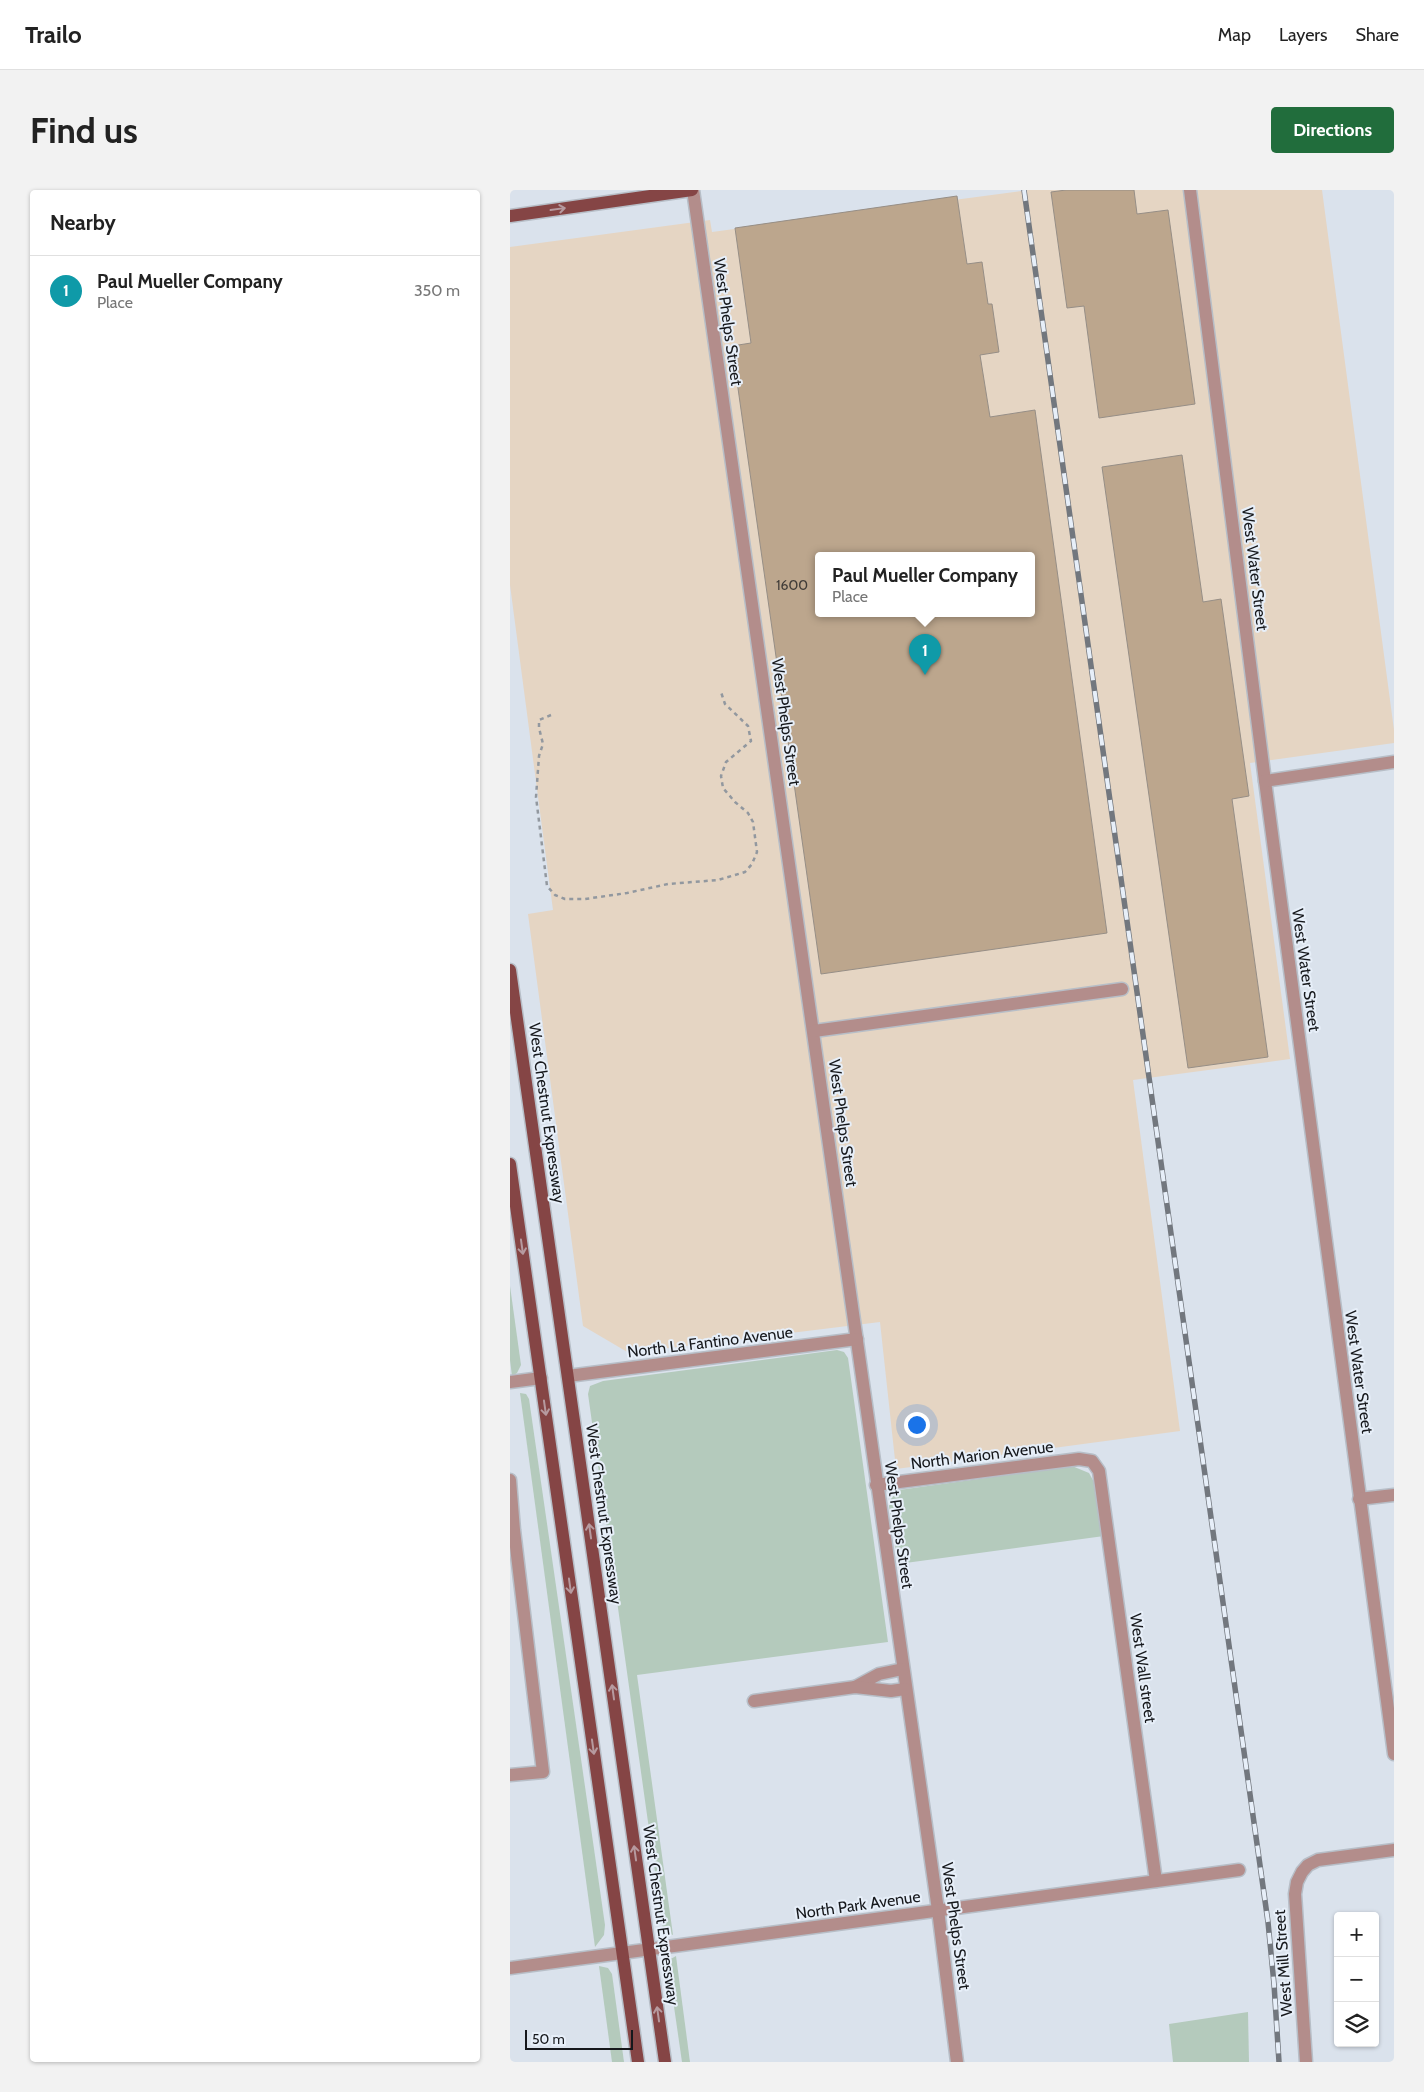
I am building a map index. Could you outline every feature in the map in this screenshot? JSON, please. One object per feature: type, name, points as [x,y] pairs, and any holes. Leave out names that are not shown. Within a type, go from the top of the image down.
[{"type":"main road","points":[[510,216],[692,190]]},
{"type":"main road","name":"West Chestnut Expressway","points":[[510,970],[665,2062]]},
{"type":"main road","points":[[510,1164],[638,2062]]},
{"type":"street","name":"West Phelps Street","points":[[692,190],[814,1031],[876,1485],[938,1910],[957,2062]]},
{"type":"street","name":"West Water Street","points":[[1190,190],[1264,780],[1394,1754]]},
{"type":"street","points":[[1264,780],[1394,762]]},
{"type":"street","points":[[814,1031],[1122,989]]},
{"type":"street","name":"North La Fantino Avenue","points":[[568,1376],[857,1339]]},
{"type":"street","points":[[510,1382],[541,1378]]},
{"type":"street","name":"North Marion Avenue","points":[[876,1485],[1080,1459],[1092,1461]]},
{"type":"street","name":"West Wall street","points":[[1092,1461],[1099,1470],[1156,1882]]},
{"type":"street","points":[[510,1480],[513,1543],[543,1772],[510,1775]]},
{"type":"street","points":[[1359,1499],[1394,1495]]},
{"type":"street","points":[[854,1687],[880,1674],[903,1669]]},
{"type":"street","points":[[754,1701],[854,1687],[891,1691],[905,1689]]},
{"type":"street","name":"West Mill Street","points":[[1306,2062],[1295,1894],[1297,1882],[1308,1865],[1318,1860],[1394,1850]]},
{"type":"street","name":"North Park Avenue","points":[[510,1968],[1239,1870]]},
{"type":"path","points":[[551,716],[539,720],[543,744],[539,756],[536,797],[547,886],[556,895],[565,899],[606,897],[668,884],[725,879],[745,872],[752,864],[757,852],[752,822],[748,813],[723,788],[721,776],[726,762],[751,741],[750,733],[748,726],[725,704],[720,692]]},
{"type":"shaded area","points":[[1029,190],[1322,190],[1394,730],[1394,743],[1250,763],[1290,1059],[1133,1080],[1180,1431],[896,1469],[880,1322],[629,1353],[583,1326],[528,914],[553,910],[510,585],[510,247],[710,220],[712,232]]},
{"type":"green space","points":[[510,1286],[521,1365],[517,1373],[512,1376],[510,1360]]},
{"type":"green space","points":[[837,1350],[844,1352],[848,1358],[888,1642],[637,1675],[673,1935],[663,1929],[588,1394],[590,1386],[603,1381]]},
{"type":"green space","points":[[520,1393],[526,1394],[529,1399],[605,1925],[604,1935],[595,1947]]},
{"type":"green space","points":[[1072,1466],[1089,1473],[1095,1484],[1104,1536],[898,1564],[889,1506],[891,1499],[899,1490]]},
{"type":"green space","points":[[676,1956],[690,2062],[682,2062],[668,1965],[669,1960]]},
{"type":"green space","points":[[599,1966],[608,1968],[612,1974],[624,2062],[612,2062]]},
{"type":"green space","points":[[1248,2012],[1249,2062],[1173,2062],[1169,2024]]},
{"type":"building","points":[[1066,190],[1134,190],[1137,214],[1168,210],[1195,404],[1099,418],[1084,306],[1067,308],[1051,192]]},
{"type":"building","points":[[957,196],[967,264],[982,262],[988,304],[992,304],[999,352],[980,355],[990,417],[1035,410],[1107,933],[821,974],[732,346],[751,343],[735,228]]},
{"type":"building","points":[[1182,455],[1203,602],[1221,599],[1249,796],[1232,799],[1268,1057],[1188,1068],[1102,467]]},
{"type":"railway","points":[[1024,190],[1268,1922],[1279,2062]]},
{"type":"place","name":"Paul Mueller Company","points":[[925,675]]}]
